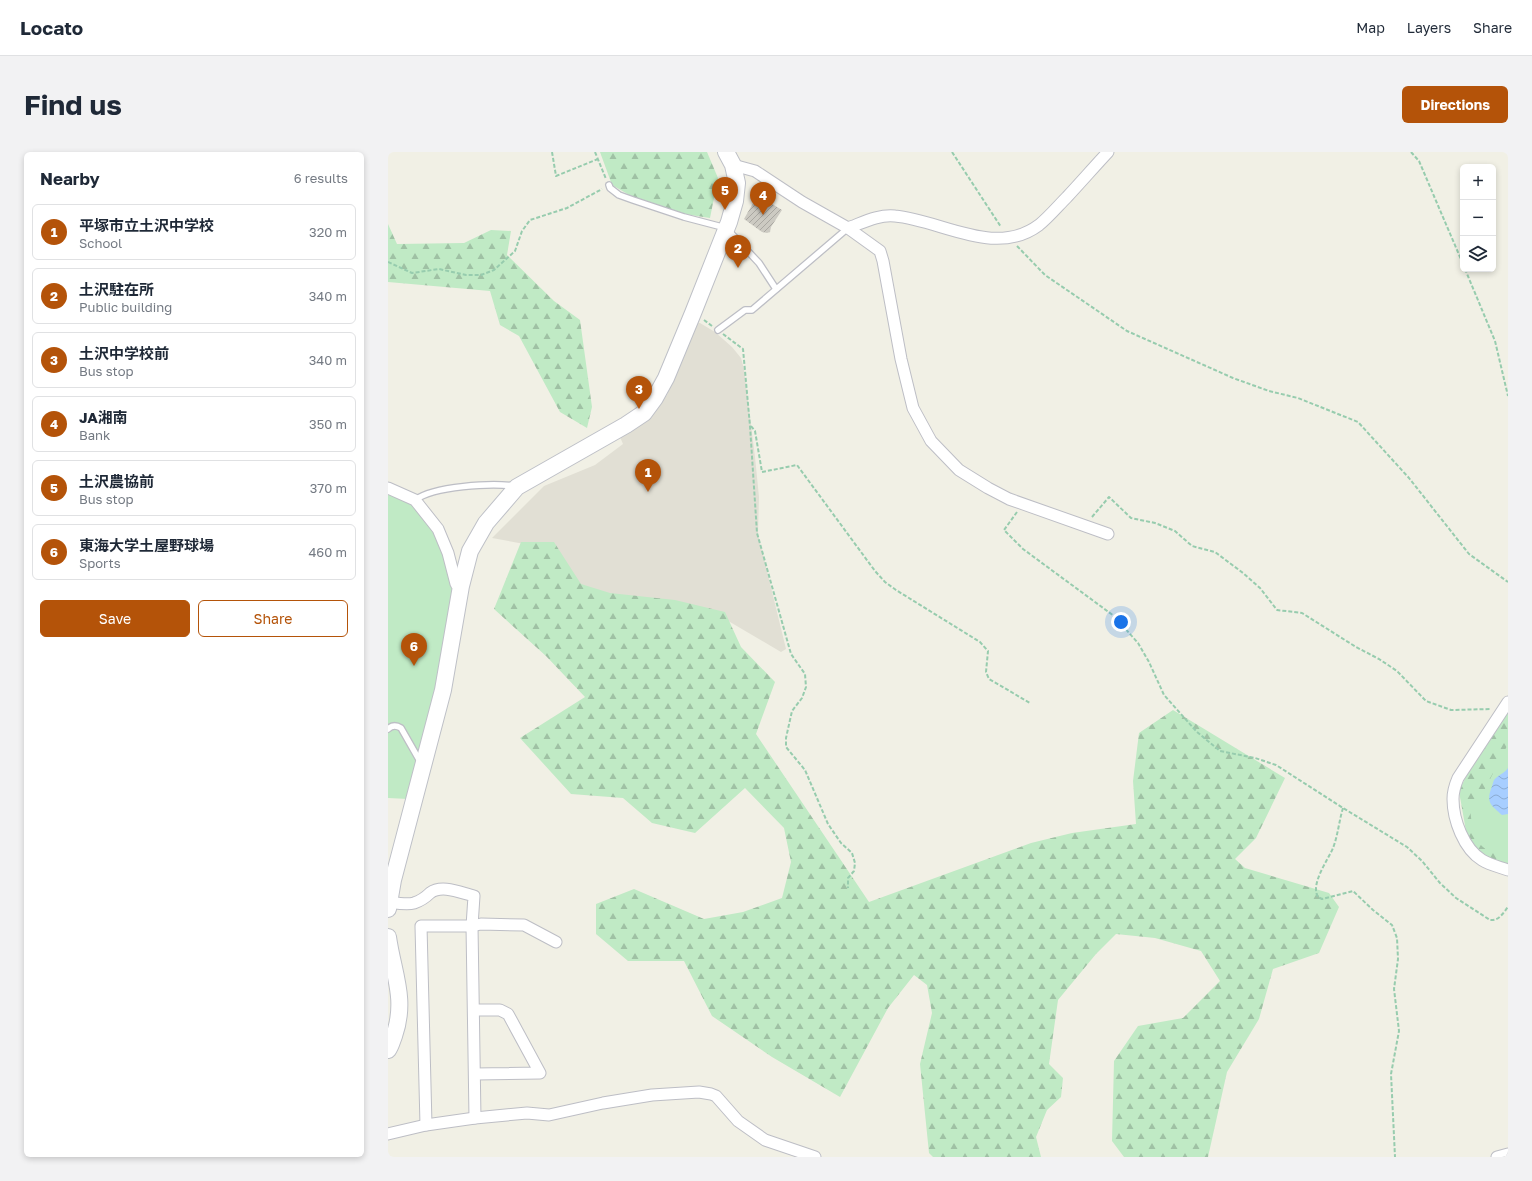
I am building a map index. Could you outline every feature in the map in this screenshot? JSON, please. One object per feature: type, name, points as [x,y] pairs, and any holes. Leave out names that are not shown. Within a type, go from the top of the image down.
[{"type":"street","points":[[848,228],[878,217],[894,216],[979,236],[1008,238],[1024,233],[1038,225],[1051,214],[1108,152]]},
{"type":"street","points":[[388,909],[393,880],[443,690],[461,586],[470,551],[486,523],[517,487],[626,425],[644,413],[655,398],[666,378],[726,228],[734,201],[737,183],[730,158]]},
{"type":"street","points":[[730,158],[756,171],[802,202],[848,228],[880,251],[901,359],[913,408],[931,441],[959,470],[988,488],[1009,498],[1108,534]]},
{"type":"street","points":[[388,488],[415,500],[438,529],[448,553],[456,584],[461,586]]},
{"type":"street","points":[[1506,704],[1460,774],[1455,787],[1453,799],[1462,837],[1471,851],[1483,861],[1508,870]]},
{"type":"street","points":[[388,902],[413,903],[427,897],[431,892],[440,890],[454,890],[474,896],[472,926],[475,1118]]},
{"type":"street","points":[[426,1125],[422,926],[472,926],[481,924],[524,925],[556,942]]},
{"type":"street","points":[[388,937],[396,974],[400,1004],[398,1026],[388,1050]]},
{"type":"street","points":[[474,1010],[500,1010],[508,1014],[540,1073],[475,1074]]},
{"type":"street","points":[[388,1134],[426,1125],[475,1118],[527,1113],[549,1115],[603,1103],[652,1095],[691,1092],[706,1093],[716,1096],[738,1121],[765,1140],[815,1157]]},
{"type":"street","points":[[1497,1157],[1508,1154]]},
{"type":"lane","points":[[609,185],[610,188],[619,195],[684,217],[726,228],[759,263],[776,289]]},
{"type":"lane","points":[[718,330],[745,310],[752,310],[848,228]]},
{"type":"lane","points":[[415,500],[422,495],[467,486],[500,484],[517,487]]},
{"type":"lane","points":[[388,729],[393,726],[401,728],[423,766]]},
{"type":"path","points":[[552,152],[556,176],[598,158]]},
{"type":"path","points":[[388,262],[412,273],[439,268],[466,275],[480,275],[494,270],[515,251],[522,231],[530,220],[566,208],[609,185],[595,152]]},
{"type":"path","points":[[952,152],[1008,238],[1045,275],[1127,331],[1233,378],[1269,391],[1298,398],[1358,422],[1409,478],[1469,554],[1508,582]]},
{"type":"path","points":[[1411,152],[1419,161],[1460,257]]},
{"type":"path","points":[[1466,272],[1495,341],[1508,396]]},
{"type":"path","points":[[693,312],[743,349],[757,533],[791,654],[805,674],[806,687],[802,698],[792,711],[786,738],[786,746],[805,770],[828,824],[841,844],[852,853],[855,863],[854,871],[848,878],[848,888]]},
{"type":"path","points":[[750,426],[755,431],[762,472],[797,465],[875,571],[896,590],[980,642],[988,651],[986,672],[989,678],[1030,704]]},
{"type":"path","points":[[1085,525],[1109,497],[1132,518],[1155,523],[1175,531],[1192,546],[1215,552],[1260,588],[1277,610],[1302,613],[1356,647],[1379,659],[1397,671],[1426,702],[1444,708],[1458,710],[1506,704]]},
{"type":"path","points":[[1024,503],[1004,530],[1023,549],[1114,616],[1138,643],[1149,662],[1164,695],[1197,732],[1220,751],[1255,758],[1276,765],[1407,847],[1456,898],[1484,917],[1494,921],[1498,919],[1508,907]]},
{"type":"path","points":[[1343,808],[1332,848],[1318,878],[1316,895],[1318,898],[1322,899],[1353,891],[1392,926],[1397,938],[1398,959],[1394,989],[1399,1031],[1391,1074],[1395,1157]]},
{"type":"shaded area","points":[[695,323],[700,323],[715,332],[732,347],[741,358],[744,369],[759,497],[758,534],[786,649],[781,652],[713,612],[586,600],[552,549],[492,538],[544,486],[595,465],[623,444],[620,437],[634,428],[667,395]]},
{"type":"green space","points":[[600,152],[707,152],[718,178],[710,218],[665,211],[631,196],[612,185]]},
{"type":"green space","points":[[388,224],[397,244],[464,243],[491,230],[511,231],[507,255],[554,301],[580,320],[592,407],[587,428],[560,412],[519,336],[500,325],[490,291],[388,282]]},
{"type":"green space","points":[[388,493],[413,505],[433,532],[444,554],[454,595],[434,699],[408,799],[388,798]]},
{"type":"green space","points":[[521,542],[554,542],[581,584],[610,593],[675,600],[725,612],[741,647],[775,682],[756,734],[869,902],[1031,843],[1072,833],[1136,824],[1133,781],[1139,733],[1173,710],[1285,778],[1256,838],[1235,859],[1245,868],[1329,893],[1339,907],[1319,953],[1273,969],[1259,1019],[1227,1072],[1208,1157],[1124,1157],[1112,1141],[1114,1061],[1138,1026],[1183,1018],[1220,981],[1201,951],[1155,938],[1116,934],[1096,954],[1058,1000],[1049,1064],[1063,1078],[1061,1097],[1047,1110],[1036,1137],[1041,1157],[933,1157],[929,1153],[920,1064],[932,1013],[927,985],[914,975],[888,1008],[840,1097],[772,1057],[712,1016],[684,961],[628,961],[596,934],[596,904],[634,889],[704,919],[743,912],[782,898],[791,862],[784,828],[745,788],[695,833],[652,823],[623,798],[571,794],[520,738],[585,697],[546,656],[494,609]]},
{"type":"green space","points":[[1508,706],[1508,865],[1471,845],[1459,791]]},
{"type":"green space","points":[[1508,706],[1508,744],[1482,795],[1470,808],[1473,827],[1478,842],[1489,851],[1508,857],[1508,865],[1484,857],[1471,845],[1467,837],[1459,791],[1478,752]]},
{"type":"water","points":[[1508,768],[1508,814],[1502,815],[1491,804],[1489,798],[1494,780]]},
{"type":"building","points":[[757,196],[763,197],[782,210],[771,227],[770,232],[767,233],[762,232],[744,219]]},
{"type":"place","name":"土沢農協前","points":[[725,210]]},
{"type":"place","name":"JA湘南","points":[[763,215]]},
{"type":"place","name":"土沢駐在所","points":[[738,268]]},
{"type":"place","name":"土沢中学校前","points":[[639,409]]},
{"type":"place","name":"平塚市立土沢中学校","points":[[648,492]]},
{"type":"place","name":"東海大学土屋野球場","points":[[414,666]]}]
